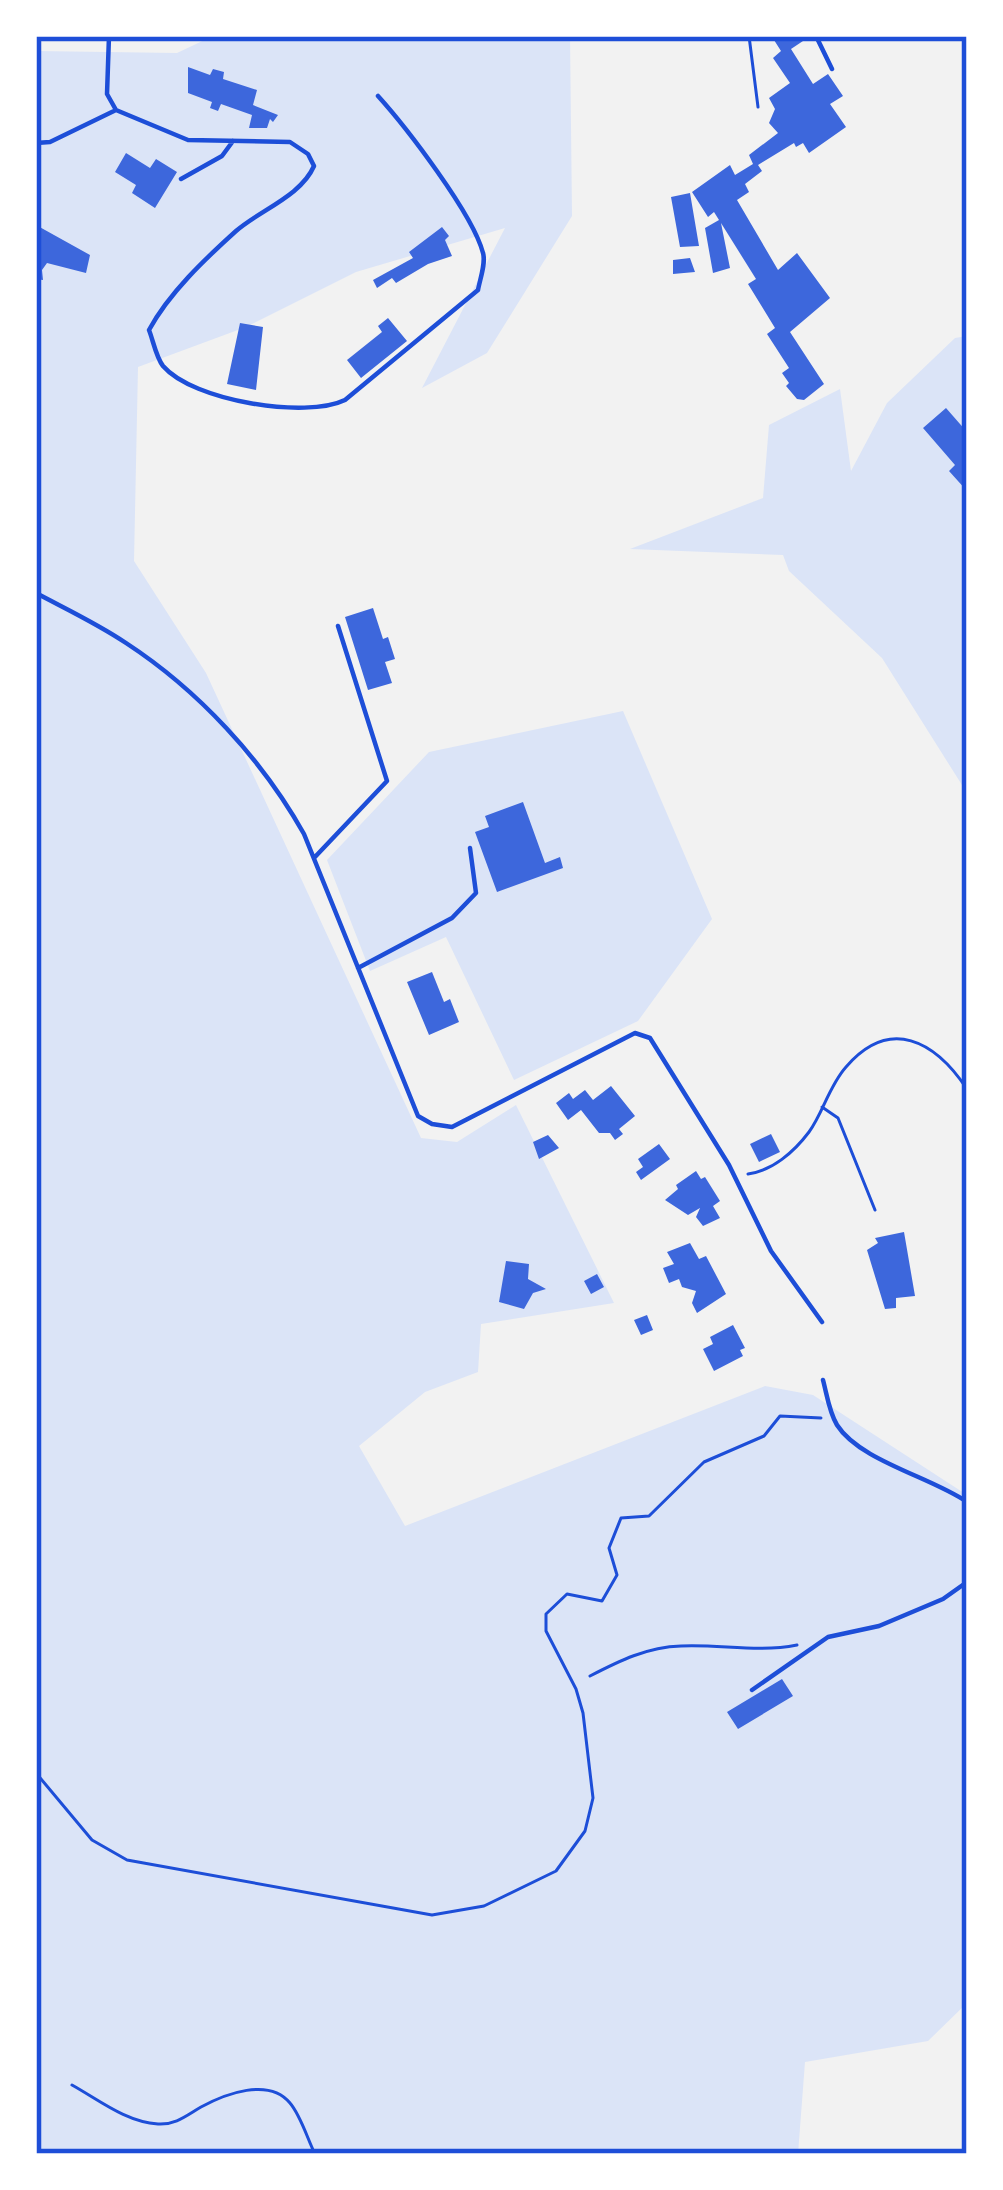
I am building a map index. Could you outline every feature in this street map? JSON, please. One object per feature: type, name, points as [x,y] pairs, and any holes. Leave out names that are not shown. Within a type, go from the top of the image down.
[{"type":"lane","points":[[109,36],[107,94],[116,110],[188,140],[290,142],[308,154],[314,166],[308,181],[237,230],[160,309],[149,330],[163,365],[200,391],[254,403],[328,408],[378,374],[478,290],[484,255],[439,175],[378,96]]},
{"type":"lane","points":[[816,36],[832,69]]},
{"type":"lane","points":[[36,143],[50,142],[116,110]]},
{"type":"lane","points":[[181,179],[222,156],[232,141]]},
{"type":"lane","points":[[36,592],[126,642],[177,682],[280,790],[314,858],[418,1116],[452,1127],[634,1034],[650,1038],[734,1177],[771,1251],[821,1322]]},
{"type":"lane","points":[[314,858],[387,781],[338,626]]},
{"type":"lane","points":[[358,968],[452,918],[464,906],[476,893],[470,848]]},
{"type":"lane","points":[[824,1380],[834,1421],[860,1448],[944,1486],[967,1502]]},
{"type":"lane","points":[[752,1690],[828,1637],[879,1626],[943,1599],[967,1582]]},
{"type":"path","points":[[748,36],[758,106]]},
{"type":"path","points":[[734,1177],[760,1173],[811,1130],[844,1069],[870,1045],[906,1038],[933,1050],[967,1089]]},
{"type":"path","points":[[821,1106],[838,1118],[874,1210]]},
{"type":"path","points":[[36,1773],[92,1840],[127,1860],[433,1916],[484,1906],[556,1871],[585,1831],[593,1798],[584,1713],[577,1688],[546,1631],[546,1614],[567,1594],[602,1601],[617,1575],[609,1548],[620,1518],[649,1516],[704,1462],[764,1436],[780,1416],[834,1421]]},
{"type":"path","points":[[590,1676],[648,1650],[684,1646],[761,1651],[809,1638]]},
{"type":"path","points":[[72,2085],[132,2119],[160,2124],[180,2121],[238,2092],[258,2089],[283,2096],[315,2154]]},
{"type":"shaded area","points":[[213,36],[570,36],[572,216],[487,353],[422,388],[505,228],[356,272],[246,327],[138,367],[134,561],[206,673],[421,1138],[457,1142],[516,1105],[614,1303],[481,1324],[478,1372],[425,1392],[359,1446],[405,1526],[765,1386],[813,1395],[967,1495],[967,2003],[928,2041],[805,2062],[798,2154],[36,2154],[36,51],[177,53]]},
{"type":"shaded area","points":[[967,336],[967,793],[882,658],[789,571],[783,555],[630,549],[763,498],[769,425],[840,389],[851,471],[887,403],[955,338]]},
{"type":"shaded area","points":[[623,711],[712,919],[638,1021],[514,1080],[446,937],[370,971],[327,860],[429,752]]},
{"type":"building","points":[[802,36],[803,41],[791,49],[813,84],[828,74],[843,96],[830,104],[846,127],[809,153],[803,143],[796,147],[794,143],[758,165],[762,171],[745,184],[749,192],[737,200],[778,270],[797,253],[830,298],[790,332],[824,384],[804,400],[786,386],[789,383],[782,373],[789,368],[767,334],[775,328],[748,284],[756,279],[721,223],[730,268],[713,273],[705,228],[719,220],[714,212],[708,217],[692,192],[730,165],[735,175],[753,164],[749,155],[778,133],[769,123],[775,109],[769,98],[790,83],[773,58],[781,51],[774,40]]},
{"type":"building","points":[[188,67],[210,75],[213,69],[224,72],[223,79],[257,90],[253,105],[278,115],[267,128],[249,128],[252,115],[221,104],[218,111],[210,108],[212,102],[188,93]]},
{"type":"building","points":[[126,153],[150,168],[156,159],[177,172],[155,208],[132,193],[136,185],[115,172]]},
{"type":"building","points":[[690,193],[699,246],[680,247],[671,197]]},
{"type":"building","points":[[36,225],[90,255],[86,273],[47,263],[43,280],[36,279]]},
{"type":"building","points":[[442,227],[449,236],[445,240],[452,256],[377,288],[373,280],[413,258],[409,252]]},
{"type":"building","points":[[690,258],[695,272],[673,274],[673,260]]},
{"type":"building","points":[[388,318],[407,341],[361,378],[347,360],[382,332],[378,326]]},
{"type":"building","points":[[240,323],[263,327],[256,390],[227,384]]},
{"type":"building","points":[[946,408],[967,432],[967,491],[949,471],[955,465],[923,428]]},
{"type":"building","points":[[373,608],[395,659],[385,662],[392,683],[368,690],[345,617]]},
{"type":"building","points":[[523,802],[545,863],[560,857],[563,868],[497,892],[475,832],[489,827],[485,816]]},
{"type":"building","points":[[432,972],[444,1002],[450,999],[459,1022],[429,1035],[407,982]]},
{"type":"building","points":[[611,1086],[635,1116],[619,1129],[623,1134],[615,1140],[610,1133],[599,1133],[581,1110],[568,1120],[556,1103],[569,1093],[573,1099],[585,1090],[593,1100]]},
{"type":"building","points":[[771,1134],[780,1152],[759,1162],[750,1144]]},
{"type":"building","points":[[548,1135],[559,1148],[539,1159],[533,1142]]},
{"type":"building","points":[[659,1144],[670,1159],[641,1180],[636,1172],[643,1167],[638,1159]]},
{"type":"building","points":[[696,1171],[720,1201],[713,1206],[720,1218],[703,1226],[696,1217],[700,1208],[688,1215],[665,1200]]},
{"type":"building","points":[[904,1232],[915,1296],[896,1298],[896,1308],[885,1309],[867,1250],[878,1243],[875,1238]]},
{"type":"building","points":[[690,1243],[699,1259],[706,1256],[726,1294],[697,1313],[692,1303],[696,1291],[682,1287],[679,1279],[669,1283],[663,1268],[674,1264],[667,1252]]},
{"type":"building","points":[[506,1261],[529,1264],[528,1279],[546,1289],[533,1293],[524,1309],[499,1302]]},
{"type":"building","points":[[597,1274],[604,1287],[591,1294],[584,1281]]},
{"type":"building","points":[[647,1315],[653,1330],[641,1335],[634,1320]]},
{"type":"building","points":[[733,1325],[745,1348],[740,1350],[743,1356],[714,1371],[703,1349],[713,1344],[710,1337]]},
{"type":"building","points":[[782,1679],[793,1696],[738,1729],[727,1712]]}]
